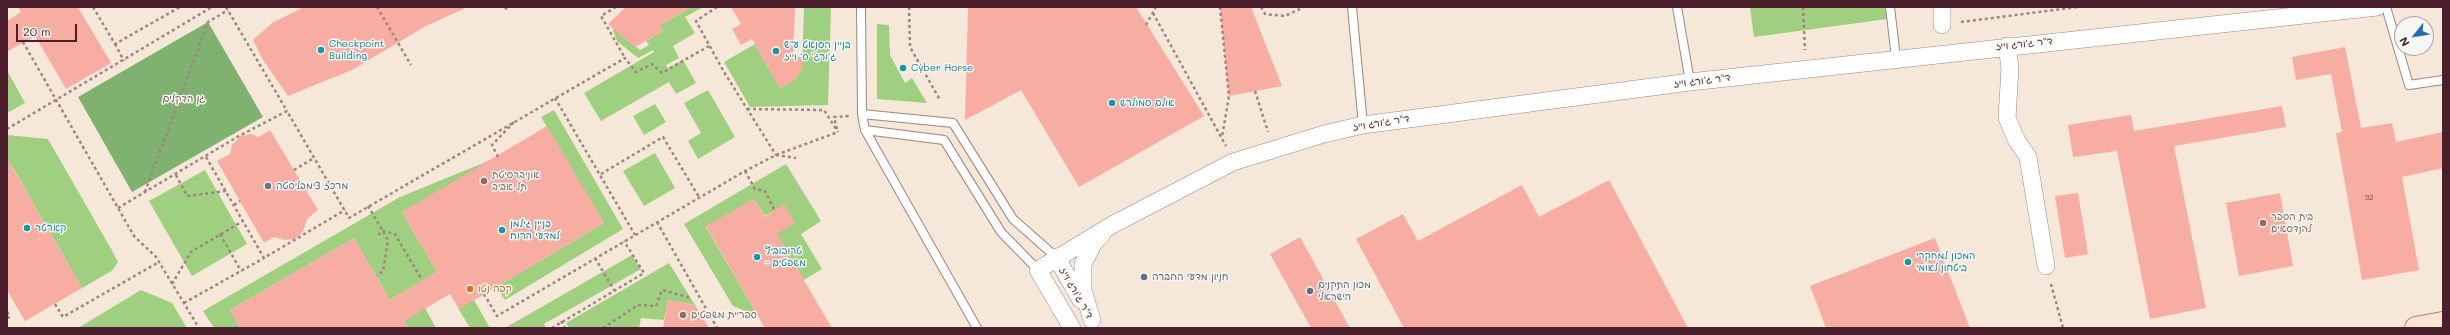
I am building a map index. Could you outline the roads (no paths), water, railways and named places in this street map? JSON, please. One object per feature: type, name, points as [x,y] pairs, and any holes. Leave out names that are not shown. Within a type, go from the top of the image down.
[{"type":"main road","points":[[2416,328],[2443,323]]},
{"type":"street","points":[[1942,7],[1942,25]]},
{"type":"street","name":"ד\"ר ג'ורג וייז","points":[[1072,328],[1038,270],[1056,257],[1112,225],[1233,162],[1274,148],[1363,125],[1806,68],[2376,7]]},
{"type":"street","points":[[2007,46],[2010,68],[2007,118],[2017,141],[2028,157],[2046,266]]},
{"type":"street","points":[[1095,324],[1083,290],[1082,264],[1093,244],[1112,225]]},
{"type":"street","name":"ד\"ר ג'ורג וייז","points":[[1056,257],[1095,324]]},
{"type":"lane","points":[[861,7],[862,114],[865,130],[976,328]]},
{"type":"lane","points":[[1352,7],[1363,125]]},
{"type":"lane","points":[[1677,7],[1690,82]]},
{"type":"lane","points":[[1890,7],[1896,58]]},
{"type":"lane","points":[[2386,7],[2409,85],[2443,80]]},
{"type":"lane","points":[[862,114],[954,122],[1013,219],[1056,257]]},
{"type":"lane","points":[[865,130],[944,140],[1001,232],[1038,270]]},
{"type":"place","name":"Checkpoint Building","points":[[321,50]]},
{"type":"place","name":"בניין הסנאט ע\"ש ג'ורג' ס' וייז","points":[[776,51]]},
{"type":"place","name":"Cyber Horse","points":[[903,68]]},
{"type":"place","name":"אולם סמולרש","points":[[1112,103]]},
{"type":"place","name":"אוניברסיטת תל אביב","points":[[484,181]]},
{"type":"place","name":"מרכז צימבליסטה","points":[[268,186]]},
{"type":"place","name":"בית הספר להנדסאים","points":[[2263,223]]},
{"type":"place","name":"קארטר","points":[[27,228]]},
{"type":"place","name":"בניין גילמן למדעי הרוח","points":[[502,230]]},
{"type":"place","name":"טרובוביץ - משפטים","points":[[757,257]]},
{"type":"place","name":"המכון למחקרי ביטחון לאומי","points":[[1908,262]]},
{"type":"place","name":"חניון מדעי החברה","points":[[1144,277]]},
{"type":"place","name":"קפה נטו","points":[[470,289]]},
{"type":"place","name":"מכון התקנים הישראלי","points":[[1310,291]]},
{"type":"place","name":"ספריית משפטים","points":[[683,315]]},
{"type":"park label","name":"גן הדקלים","points":[[184,99]]}]
